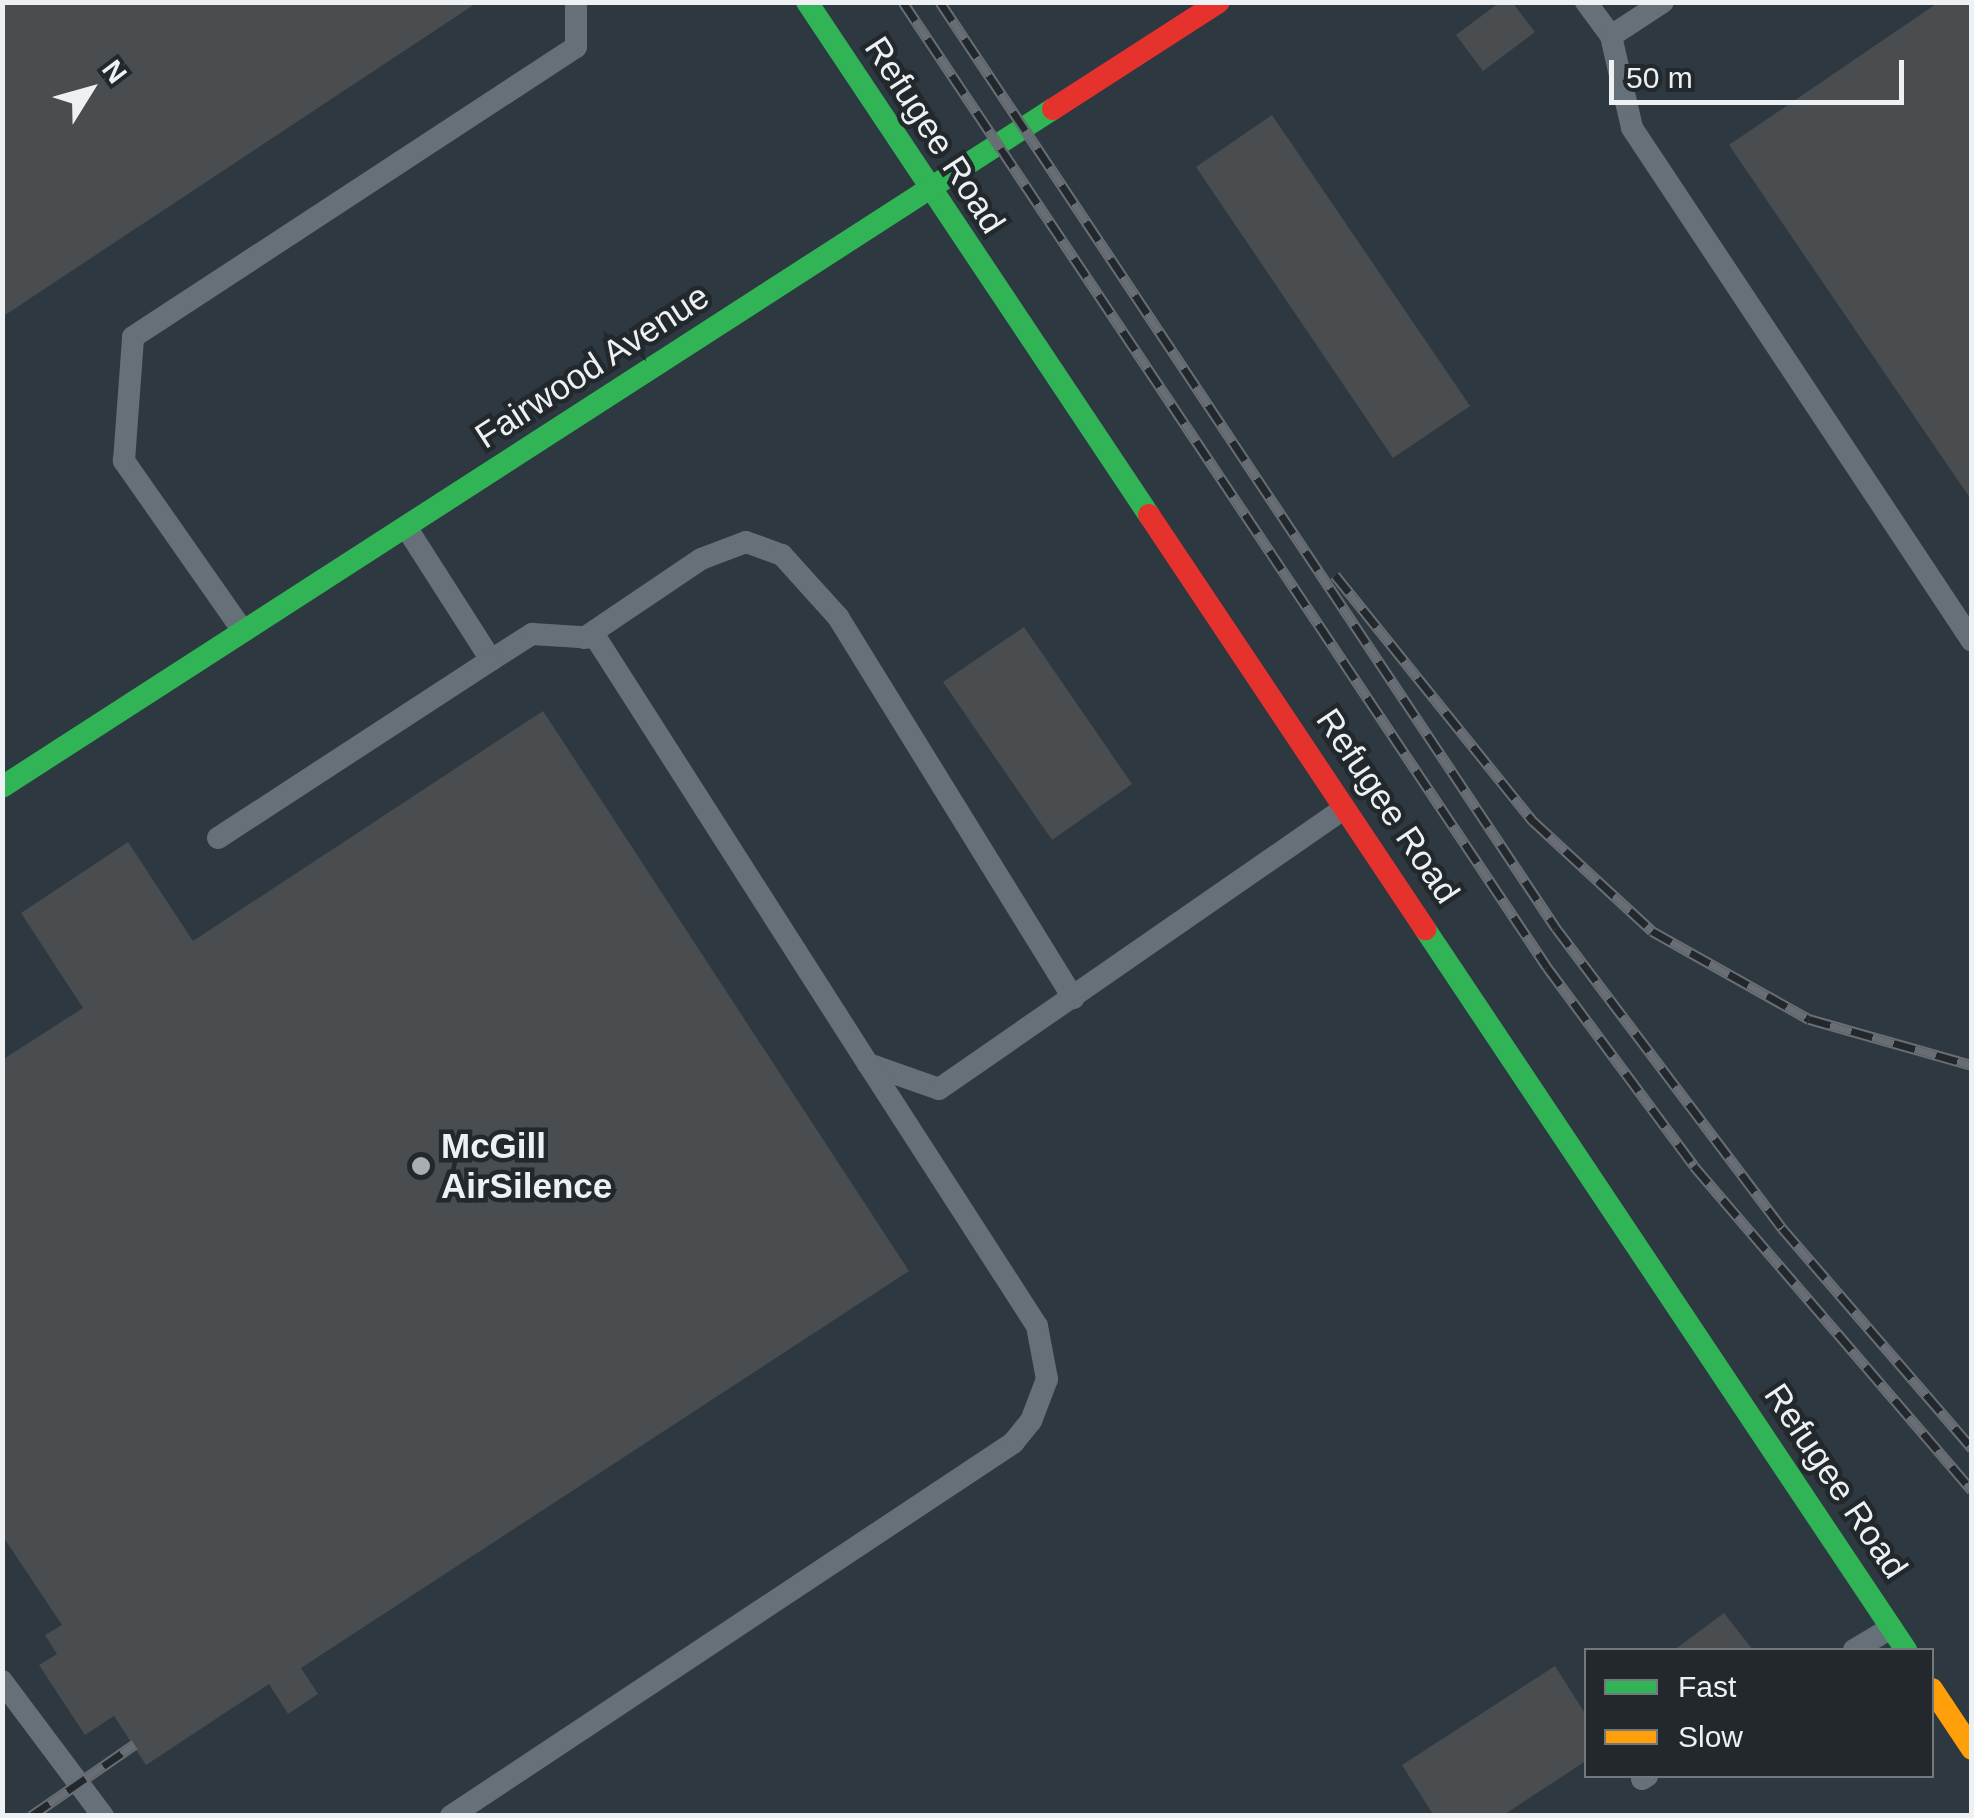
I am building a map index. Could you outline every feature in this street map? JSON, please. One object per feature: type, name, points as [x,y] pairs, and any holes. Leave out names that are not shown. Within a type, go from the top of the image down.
[{"type":"main road","name":"Refugee Road","points":[[807,2],[928,192],[1347,807],[1905,1648]]},
{"type":"main road","name":"Fairwood Avenue","points":[[2,786],[1219,2]]},
{"type":"main road","points":[[1934,1691],[1972,1749]]},
{"type":"lane","points":[[244,632],[124,461],[133,337],[576,47],[576,2]]},
{"type":"lane","points":[[1586,2],[1610,36],[1632,128],[1972,642]]},
{"type":"lane","points":[[1610,36],[1663,2]]},
{"type":"lane","points":[[406,527],[491,660]]},
{"type":"lane","points":[[584,638],[702,558],[746,542],[782,554],[838,617],[1073,998]]},
{"type":"lane","points":[[218,838],[532,634],[596,638],[1037,1326],[1047,1379],[1031,1421],[1013,1443],[451,1816]]},
{"type":"lane","points":[[868,1064],[938,1088],[1347,807]]},
{"type":"lane","points":[[1857,1648],[1891,1628]]},
{"type":"lane","points":[[2,1681],[103,1816]]},
{"type":"shaded area","points":[[3,3],[1971,3],[1971,1815],[3,1816]]},
{"type":"building","points":[[2,2],[478,2],[2,317]]},
{"type":"building","points":[[1500,2],[1512,2],[1535,32],[1483,71],[1456,35]]},
{"type":"building","points":[[1939,2],[1972,2],[1972,501],[1729,145]]},
{"type":"building","points":[[1272,115],[1470,406],[1393,458],[1196,167]]},
{"type":"building","points":[[1024,627],[1132,784],[1052,840],[943,682]]},
{"type":"building","name":"McGill AirSilence","points":[[543,711],[909,1271],[301,1668],[318,1694],[288,1714],[269,1684],[146,1765],[114,1716],[85,1735],[39,1665],[57,1654],[45,1635],[62,1625],[2,1535],[2,1060],[83,1008],[21,913],[128,842],[193,941]]},
{"type":"building","points":[[1724,1613],[1751,1648],[1677,1648]]},
{"type":"building","points":[[1555,1666],[1584,1712],[1584,1762],[1502,1816],[1434,1816],[1402,1765]]},
{"type":"railway","points":[[903,2],[1547,967],[1694,1166],[1972,1490]]},
{"type":"railway","points":[[940,2],[1556,928],[1782,1228],[1972,1448]]},
{"type":"railway","points":[[1335,575],[1533,821],[1652,931],[1809,1019],[1972,1065]]},
{"type":"railway","points":[[31,1816],[135,1744]]},
{"type":"traffic: fast","points":[[807,2],[1149,515]]},
{"type":"traffic: fast","points":[[2,787],[1053,109]]},
{"type":"traffic: fast","points":[[1425,929],[1905,1648]]},
{"type":"traffic: slow","points":[[1934,1692],[1972,1749]]},
{"type":"traffic: jam","points":[[1053,109],[1219,2]]},
{"type":"traffic: jam","points":[[1149,515],[1425,929]]},
{"type":"place","name":"McGill AirSilence","points":[[421,1166]]}]
